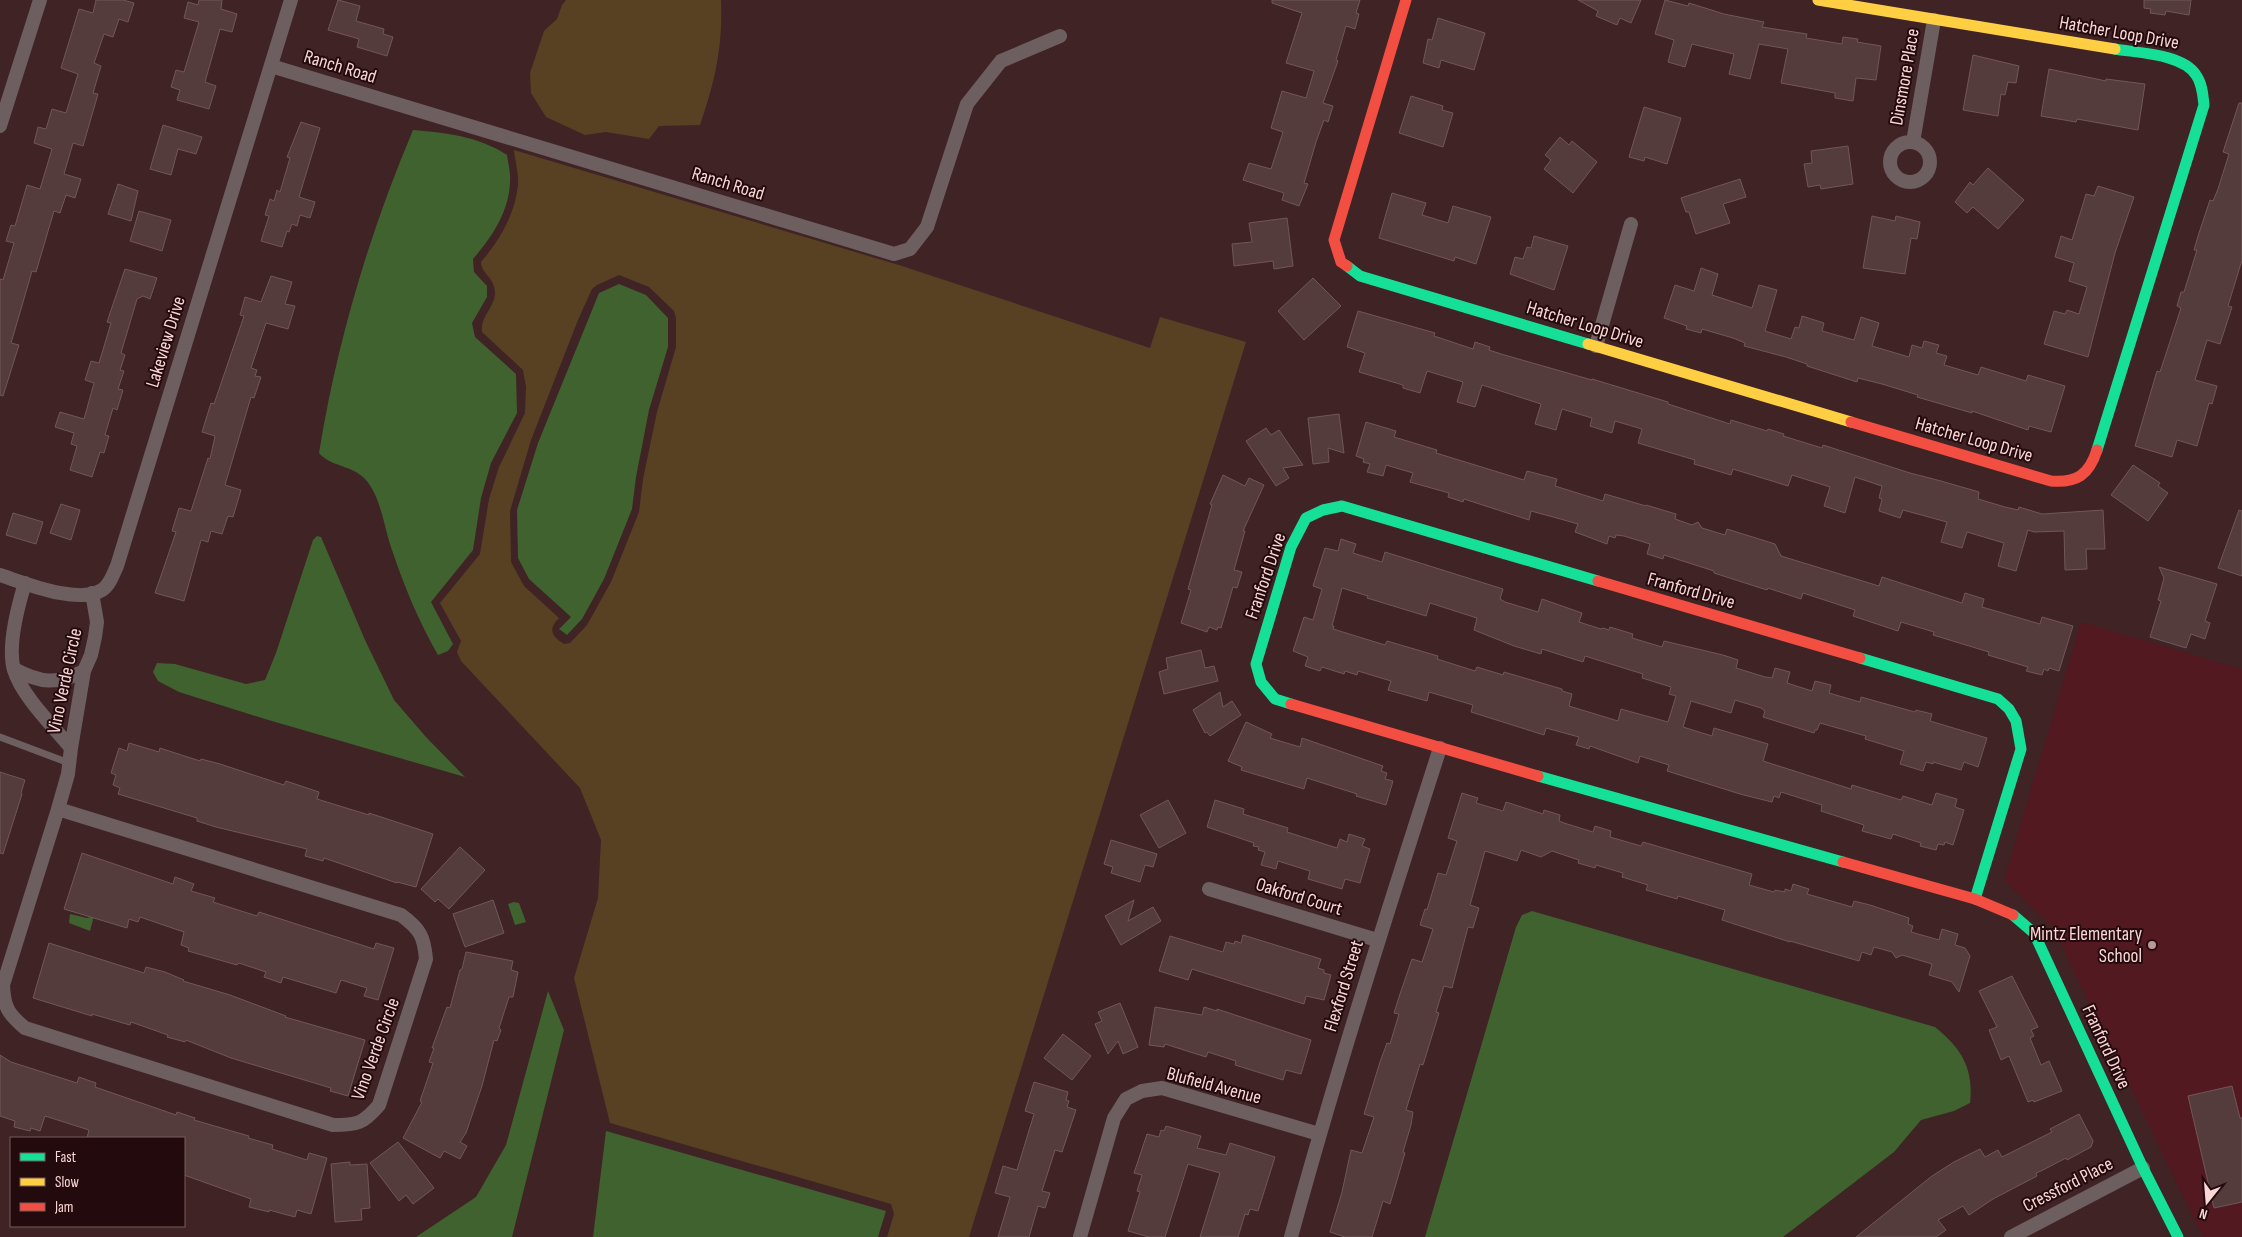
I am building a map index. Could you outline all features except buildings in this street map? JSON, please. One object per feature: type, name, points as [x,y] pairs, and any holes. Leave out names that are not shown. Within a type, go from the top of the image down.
[{"type":"street","points":[[0,126],[40,0]]},
{"type":"street","name":"Lakeview Drive","points":[[92,593],[102,590],[110,581],[117,566],[291,0]]},
{"type":"street","name":"Hatcher Loop Drive","points":[[1406,0],[1334,240],[1341,262],[1360,276],[2051,481],[2066,483],[2078,479],[2087,473],[2093,464],[2204,104],[2198,74],[2187,63],[2170,58],[1818,0]]},
{"type":"street","name":"Dinsmore Place","points":[[1913,142],[1934,20]]},
{"type":"street","name":"Ranch Road","points":[[271,66],[894,254],[910,249],[927,227],[967,104],[1001,61],[1060,36]]},
{"type":"street","points":[[1596,346],[1631,224]]},
{"type":"street","name":"Franford Drive","points":[[1975,899],[2021,749],[2021,732],[2016,717],[2009,707],[1998,700],[1342,506],[1323,510],[1306,518],[1291,547],[1256,664],[1261,682],[1276,698],[1440,748],[1975,899],[2014,916],[2034,933],[2143,1168],[2178,1237]]},
{"type":"street","points":[[0,575],[68,596],[92,593]]},
{"type":"street","name":"Vino Verde Circle","points":[[25,583],[13,632],[14,669],[25,691],[70,748]]},
{"type":"street","name":"Vino Verde Circle","points":[[58,809],[401,915],[417,927],[424,941],[426,959],[380,1105],[368,1118],[355,1126],[333,1125],[25,1028],[12,1017],[4,1004],[3,985],[68,774],[70,748],[84,671],[91,655],[97,622],[92,593]]},
{"type":"street","points":[[14,669],[30,677],[52,681],[68,679],[84,671]]},
{"type":"street","name":"Flexford Street","points":[[1291,1237],[1319,1134],[1377,940],[1440,748]]},
{"type":"street","name":"Oakford Court","points":[[1209,889],[1377,940]]},
{"type":"street","name":"Blufield Avenue","points":[[1080,1237],[1114,1118],[1126,1099],[1142,1091],[1162,1088],[1319,1134]]},
{"type":"street","name":"Cressford Place","points":[[2011,1237],[2143,1168]]},
{"type":"lane","points":[[0,737],[69,763]]},
{"type":"shaded area","points":[[566,0],[721,0],[721,33],[717,64],[700,125],[659,126],[649,139],[606,132],[585,135],[546,117],[531,93],[530,73],[544,31],[557,19]]},
{"type":"shaded area","points":[[413,130],[462,136],[496,149],[507,155],[510,175],[509,193],[503,214],[487,242],[473,259],[474,272],[487,286],[487,297],[472,323],[475,337],[516,374],[517,413],[491,463],[481,498],[473,550],[431,602],[453,644],[448,651],[438,655],[424,630],[407,590],[392,550],[375,494],[360,474],[329,461],[319,453],[335,370],[356,289],[382,209]]},
{"type":"shaded area","points":[[514,150],[902,266],[1150,348],[1160,317],[1246,342],[969,1237],[887,1237],[894,1214],[891,1204],[610,1123],[574,978],[598,898],[601,840],[580,788],[461,661],[457,652],[461,641],[440,603],[480,554],[489,499],[499,467],[525,413],[526,387],[523,370],[482,332],[483,322],[495,294],[493,283],[482,267],[481,262],[506,226],[514,206],[518,181]],"holes":[[[619,275],[649,287],[674,311],[676,318],[676,347],[657,412],[643,479],[639,512],[611,582],[587,625],[570,643],[564,644],[552,632],[553,626],[559,618],[524,586],[511,562],[510,511],[531,440],[592,289]]]},
{"type":"shaded area","points":[[619,284],[646,295],[668,318],[668,347],[649,410],[632,509],[604,579],[582,619],[567,635],[559,629],[571,617],[529,579],[518,558],[517,510],[538,443],[599,293]]},
{"type":"shaded area","points":[[317,536],[321,537],[365,640],[394,700],[426,737],[465,777],[265,719],[179,692],[158,681],[153,672],[157,663],[175,664],[246,684],[265,680],[276,653],[313,540]]},
{"type":"shaded area","name":"Mintz Elementary School","points":[[2081,622],[2242,669],[2242,1237],[2203,1237],[2053,928],[2004,880]]},
{"type":"shaded area","points":[[519,903],[526,922],[515,925],[508,904]]},
{"type":"shaded area","points":[[1532,911],[1935,1027],[1952,1043],[1964,1060],[1970,1079],[1970,1103],[1954,1111],[1921,1120],[1894,1152],[1783,1237],[1425,1237],[1516,927],[1522,915]]},
{"type":"shaded area","points":[[70,914],[87,918],[94,916],[90,931],[69,923]]},
{"type":"shaded area","points":[[548,991],[564,1030],[512,1237],[416,1237],[476,1197],[506,1145]]},
{"type":"shaded area","points":[[606,1131],[886,1211],[878,1237],[593,1237]]},
{"type":"traffic: fast","points":[[2097,450],[2204,105],[2200,82],[2190,68],[2171,59],[2147,53],[2115,49]]},
{"type":"traffic: fast","points":[[1347,266],[1360,276],[1588,344]]},
{"type":"traffic: fast","points":[[1291,704],[1275,699],[1261,682],[1256,664],[1291,547],[1306,518],[1323,510],[1342,506],[1598,581]]},
{"type":"traffic: fast","points":[[1860,658],[1998,699],[2009,709],[2016,721],[2021,749],[1975,899]]},
{"type":"traffic: fast","points":[[1538,776],[1843,862]]},
{"type":"traffic: fast","points":[[2013,915],[2034,933],[2143,1168],[2178,1237]]},
{"type":"traffic: slow","points":[[1818,0],[2115,49]]},
{"type":"traffic: slow","points":[[1588,344],[1851,422]]},
{"type":"traffic: jam","points":[[1347,266],[1341,262],[1334,240],[1406,0]]},
{"type":"traffic: jam","points":[[1851,422],[2051,481],[2068,481],[2081,476],[2090,466],[2097,450]]},
{"type":"traffic: jam","points":[[1598,581],[1860,658]]},
{"type":"traffic: jam","points":[[1291,704],[1538,776]]},
{"type":"traffic: jam","points":[[1843,862],[1975,899],[2013,915]]},
{"type":"place","name":"Mintz Elementary School","points":[[2152,945]]}]
